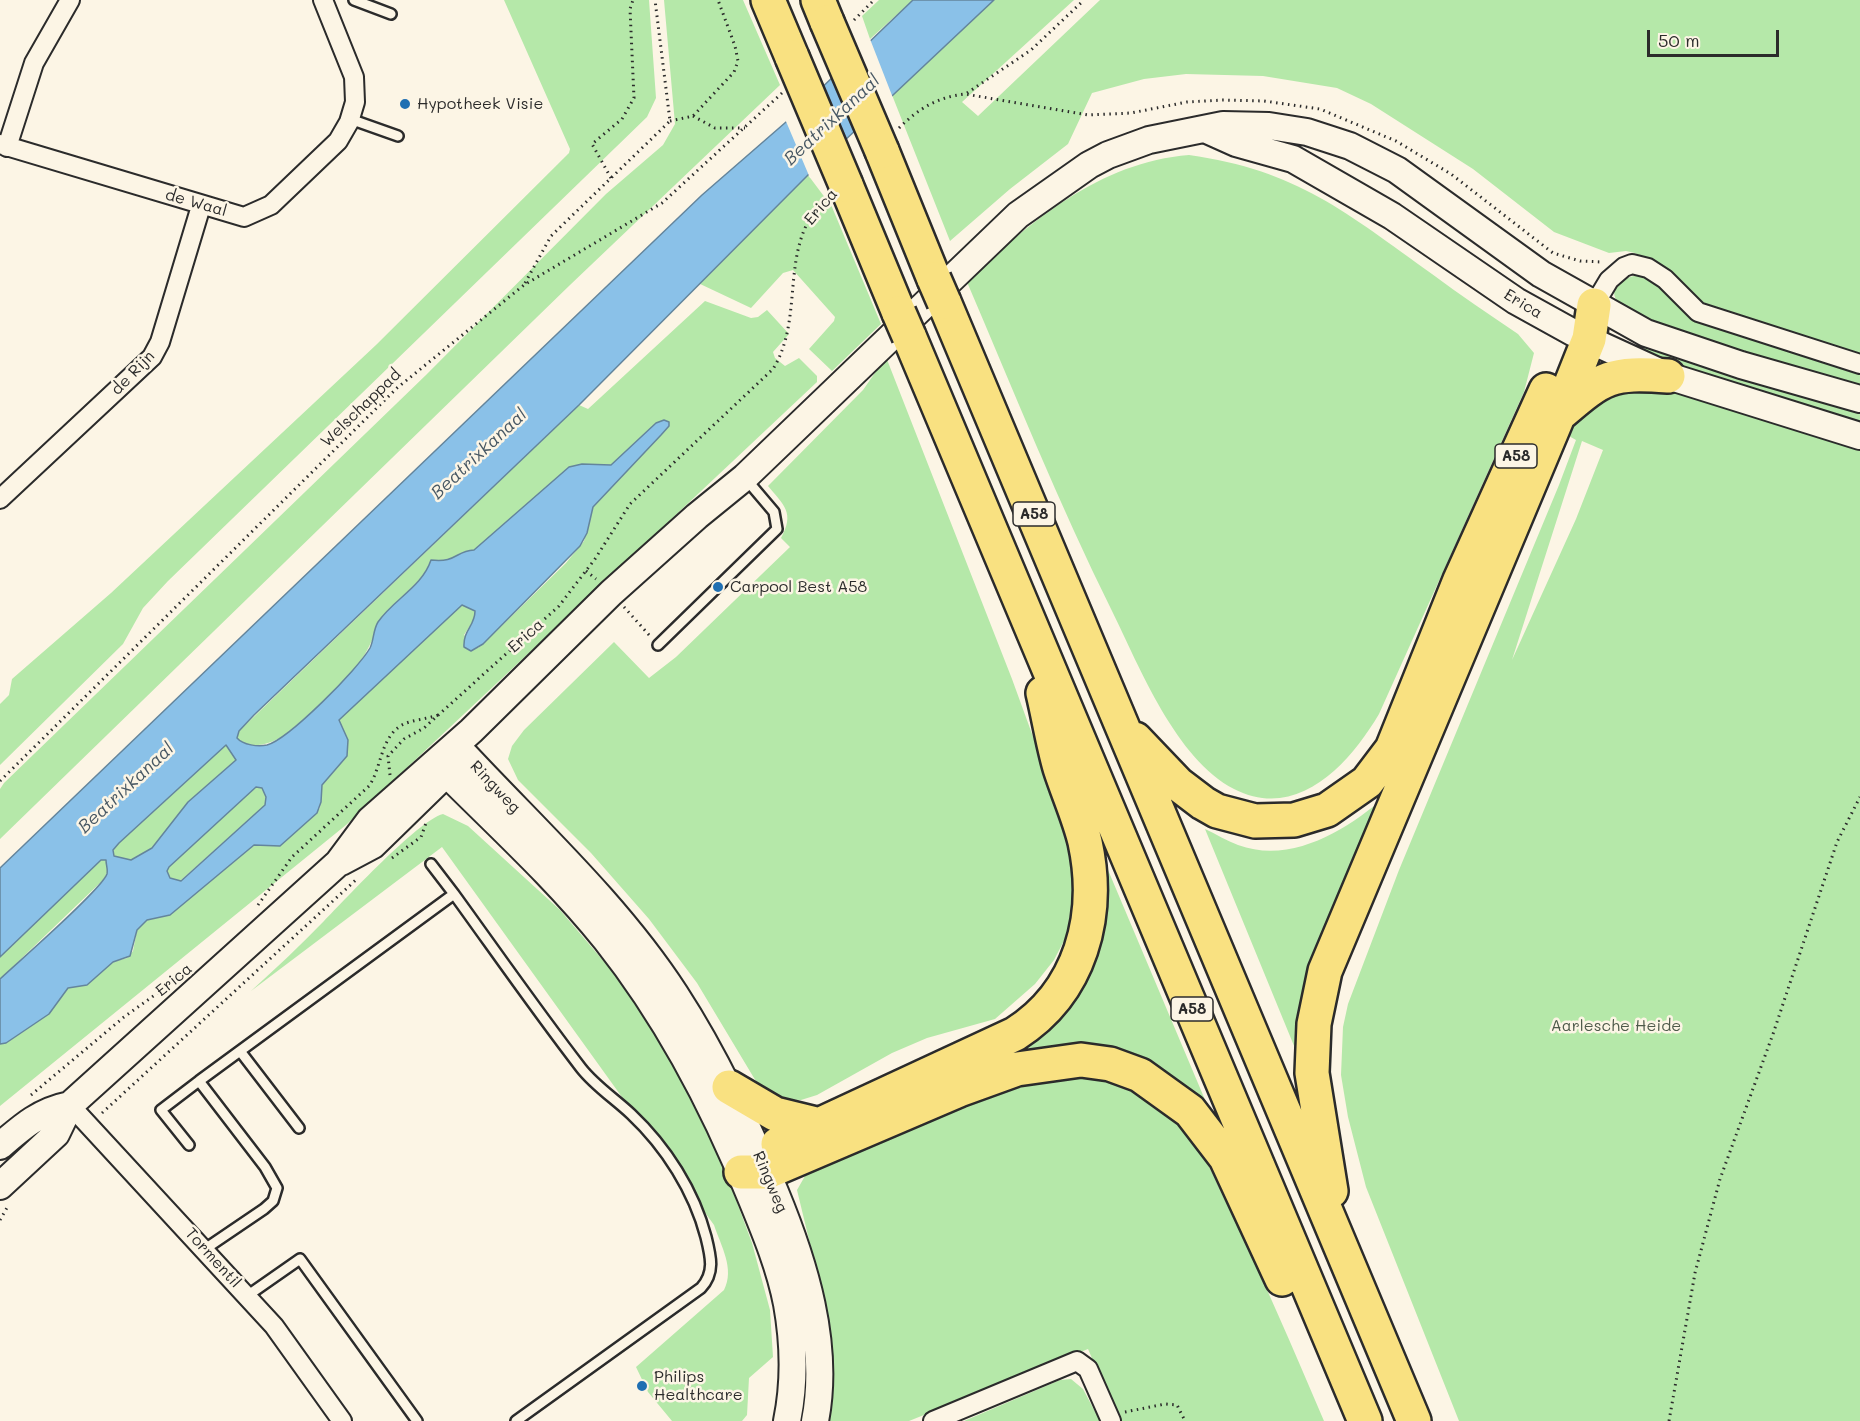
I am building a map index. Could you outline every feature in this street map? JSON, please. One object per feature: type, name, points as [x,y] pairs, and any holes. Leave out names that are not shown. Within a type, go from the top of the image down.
[{"type":"highway","name":"A58","points":[[768,0],[792,57],[842,192],[904,325],[1364,1418]]},
{"type":"highway","name":"A58","points":[[823,11],[888,147],[939,290],[1414,1421]]},
{"type":"highway","points":[[1580,336],[1594,305]]},
{"type":"highway","name":"A58","points":[[1124,727],[1191,795],[1217,811],[1236,818],[1276,822],[1312,816],[1342,801],[1367,782],[1392,749],[1460,580],[1580,336]]},
{"type":"highway","name":"A58","points":[[1338,1241],[1312,1073],[1314,1024],[1325,971],[1559,414],[1580,336]]},
{"type":"highway","name":"A58","points":[[1559,414],[1590,388],[1609,378],[1628,373],[1668,375]]},
{"type":"highway","name":"A58","points":[[755,1166],[820,1125],[1028,1026],[1054,999],[1079,958],[1086,937],[1092,900],[1089,862],[1060,768],[1022,603]]},
{"type":"highway","name":"A58","points":[[755,1166],[1017,1068],[1081,1060],[1110,1064],[1140,1075],[1190,1111],[1226,1158],[1280,1274],[1364,1418]]},
{"type":"highway","points":[[729,1087],[775,1114],[820,1125]]},
{"type":"main road","name":"Erica","points":[[0,1186],[56,1134],[70,1105],[338,863],[370,820],[452,761],[706,526],[745,477],[881,345],[1041,197],[1108,155],[1149,140],[1223,125],[1269,126],[1308,132],[1350,146],[1396,170],[1541,274],[1646,333],[1741,365],[1860,399]]},
{"type":"main road","name":"Erica","points":[[1207,130],[1236,143],[1283,156],[1303,165],[1392,216],[1515,301],[1580,336],[1668,375],[1860,436]]},
{"type":"main road","name":"Ringweg","points":[[452,761],[591,890],[637,943],[674,992],[729,1087],[755,1166],[765,1232],[787,1303],[794,1374],[787,1421]]},
{"type":"main road","name":"Ringweg","points":[[452,761],[576,904],[633,976],[693,1075],[755,1166],[797,1247],[809,1292],[816,1334],[818,1381],[815,1421]]},
{"type":"main road","name":"Erica","points":[[0,1146],[34,1116],[52,1108],[70,1105]]},
{"type":"street","name":"de Waal","points":[[70,0],[34,63],[4,146],[244,217],[271,205],[338,141],[350,119],[355,102],[354,77],[323,0]]},
{"type":"street","name":"de Rijn","points":[[0,499],[152,357],[160,342],[201,206]]},
{"type":"street","points":[[1594,305],[1609,280],[1624,267],[1632,264],[1648,268],[1665,279],[1698,312],[1860,364]]},
{"type":"street","name":"Tormentil","points":[[70,1105],[274,1326],[342,1421]]},
{"type":"street","points":[[933,1421],[1077,1361],[1089,1369],[1110,1418]]},
{"type":"lane","points":[[354,0],[391,14]]},
{"type":"lane","points":[[350,119],[398,136]]},
{"type":"lane","points":[[658,645],[777,529],[774,512],[745,477]]},
{"type":"lane","points":[[431,864],[583,1070],[631,1114],[677,1170],[690,1192],[703,1225],[710,1255],[711,1274],[701,1288],[516,1421]]},
{"type":"lane","points":[[189,1145],[161,1110],[454,894]]},
{"type":"lane","points":[[240,1051],[298,1128]]},
{"type":"lane","points":[[199,1081],[265,1167],[277,1188],[273,1201],[264,1209],[205,1249]]},
{"type":"lane","points":[[247,1296],[300,1259],[417,1421]]},
{"type":"path","points":[[611,178],[592,144],[621,119],[634,98],[630,9],[633,0]]},
{"type":"path","points":[[655,0],[670,121]]},
{"type":"path","points":[[524,285],[551,236],[670,121],[693,116],[734,72],[738,61],[735,46],[718,0]]},
{"type":"path","points":[[870,3],[874,0]]},
{"type":"path","points":[[888,147],[930,102],[945,96],[965,94],[1031,50],[1083,0]]},
{"type":"path","name":"Welschappad","points":[[0,781],[397,388],[524,285],[662,203],[747,128],[776,99]]},
{"type":"path","points":[[693,116],[715,128],[747,128]]},
{"type":"path","name":"Erica","points":[[254,911],[273,880],[292,857],[369,786],[379,772],[380,756],[388,738],[402,725],[440,714],[559,606],[595,559],[630,504],[773,369],[783,354],[790,331],[794,259],[804,227],[842,192]]},
{"type":"path","points":[[1669,1421],[1695,1273],[1720,1179],[1773,1034],[1837,842],[1860,797]]},
{"type":"path","points":[[383,864],[401,852]]},
{"type":"path","points":[[124,1093],[359,878]]},
{"type":"path","name":"Erica","points":[[24,1101],[124,1017],[171,983]]},
{"type":"path","points":[[1110,1418],[1165,1404],[1177,1406],[1185,1421]]},
{"type":"green space","points":[[504,0],[649,0],[656,98],[647,117],[168,581],[143,608],[123,644],[0,765],[0,704],[9,695],[12,679],[111,593],[376,345],[569,153],[570,149]]},
{"type":"green space","points":[[664,0],[743,0],[780,85],[570,285],[0,839],[0,789],[4,783],[426,375],[606,194],[663,145],[675,124]]},
{"type":"green space","points":[[879,0],[913,0],[870,39],[862,16]]},
{"type":"green space","name":"Aarlesche Heide","points":[[994,0],[1074,0],[962,102],[978,116],[1100,0],[1860,0],[1860,1421],[1459,1421],[1366,1187],[1348,1117],[1341,1075],[1343,1027],[1348,1004],[1399,870],[1559,485],[1576,440],[1567,435],[1586,410],[1629,387],[1655,322],[1622,307],[1617,302],[1614,288],[1623,279],[1641,274],[1654,281],[1665,294],[1672,278],[1653,262],[1635,253],[1626,251],[1609,253],[1554,232],[1473,169],[1371,104],[1337,88],[1263,76],[1186,74],[1144,79],[1092,93],[1068,144],[1010,189],[950,241],[892,95]],"holes":[[[1582,441],[1603,450],[1576,519],[1512,660]]]},
{"type":"green space","points":[[1189,155],[1261,171],[1319,197],[1346,213],[1518,334],[1534,353],[1524,392],[1379,714],[1353,751],[1337,768],[1320,782],[1300,793],[1280,798],[1257,797],[1234,789],[1213,775],[1194,757],[1177,735],[1135,659],[1074,530],[967,282],[1041,217],[1096,182],[1125,169],[1156,160]]},
{"type":"green space","points":[[808,175],[832,207],[881,324],[832,371],[809,349],[835,317],[793,270],[783,273],[751,308],[698,283]]},
{"type":"green space","points":[[705,301],[751,318],[758,317],[767,310],[789,334],[773,352],[775,358],[785,366],[799,358],[817,376],[817,382],[346,825],[0,1106],[0,1044],[6,1043],[49,1014],[68,988],[87,985],[113,962],[127,958],[133,951],[137,930],[147,920],[170,915],[254,845],[280,846],[320,808],[322,785],[347,756],[348,740],[338,720],[462,605],[475,611],[475,618],[464,635],[478,648],[566,563],[584,541],[593,507],[661,435],[664,420],[647,431],[611,465],[590,464],[569,467],[474,550],[463,552],[446,560],[431,560],[423,575],[383,618],[361,660],[324,701],[277,740],[253,745],[237,738],[239,731],[579,405],[588,409]]},
{"type":"green space","points":[[886,357],[1012,679],[1063,819],[1071,848],[1077,893],[1069,931],[1054,960],[1035,984],[995,1019],[927,1038],[892,1053],[817,1095],[801,1100],[779,1099],[761,1088],[697,983],[649,919],[591,853],[518,780],[508,759],[512,746],[524,730],[614,642],[649,678],[676,657],[790,547],[781,538],[787,522],[786,510],[768,486],[863,390]]},
{"type":"green space","points":[[226,745],[236,760],[188,802],[152,848],[131,860],[114,856],[112,850],[119,843]]},
{"type":"green space","points":[[256,787],[262,788],[266,797],[265,805],[180,881],[170,878],[167,871],[169,867]]},
{"type":"green space","points":[[1386,796],[1299,1058],[1205,829],[1230,842],[1258,850],[1299,847],[1337,831]]},
{"type":"green space","points":[[443,814],[468,826],[560,910],[624,985],[690,1088],[721,1159],[752,1243],[770,1310],[773,1357],[749,1378],[747,1415],[742,1421],[672,1421],[648,1392],[636,1367],[724,1290],[728,1266],[714,1225],[442,847],[251,991],[400,845],[431,820]]},
{"type":"green space","points":[[1092,832],[1219,1133],[1149,1073],[940,1084],[1054,1013]]},
{"type":"green space","points":[[101,860],[106,860],[108,872],[103,880],[0,979],[0,957]]},
{"type":"green space","points":[[1068,1075],[1112,1082],[1139,1093],[1164,1109],[1192,1137],[1253,1258],[1324,1421],[1119,1421],[1088,1349],[909,1421],[826,1421],[819,1281],[797,1190],[805,1176],[815,1168],[871,1143],[1023,1082]]},
{"type":"green space","points":[[1071,1379],[1083,1389],[1100,1421],[964,1421],[1060,1380]]},
{"type":"water","name":"Beatrixkanaal","points":[[913,0],[994,0],[808,175],[579,405],[254,715],[239,731],[237,738],[251,745],[267,745],[291,730],[306,717],[363,658],[370,648],[378,622],[421,578],[431,560],[446,560],[463,552],[474,550],[569,467],[582,464],[611,465],[656,423],[664,420],[669,422],[669,426],[661,435],[593,507],[587,533],[580,546],[483,644],[471,651],[464,647],[465,636],[473,621],[475,611],[462,605],[339,720],[348,740],[347,756],[322,785],[321,802],[317,813],[280,846],[254,845],[170,915],[147,920],[137,930],[130,956],[113,962],[87,985],[68,988],[49,1014],[6,1043],[0,1044],[0,979],[90,895],[107,874],[107,870],[106,860],[101,860],[0,957],[0,868],[702,195],[786,122]],"holes":[[[226,745],[236,760],[188,802],[152,848],[131,860],[114,856],[113,850],[119,843]],[[256,787],[262,788],[266,797],[265,805],[181,881],[170,878],[167,871],[169,867]]]},
{"type":"pier","points":[[870,39],[893,98],[857,133],[833,74]]},
{"type":"pier","points":[[823,83],[847,142],[810,178],[785,119]]},
{"type":"place","name":"Hypotheek Visie","points":[[405,104]]},
{"type":"place","name":"Carpool Best A58","points":[[718,587]]},
{"type":"place","name":"Philips Healthcare","points":[[642,1386]]}]
